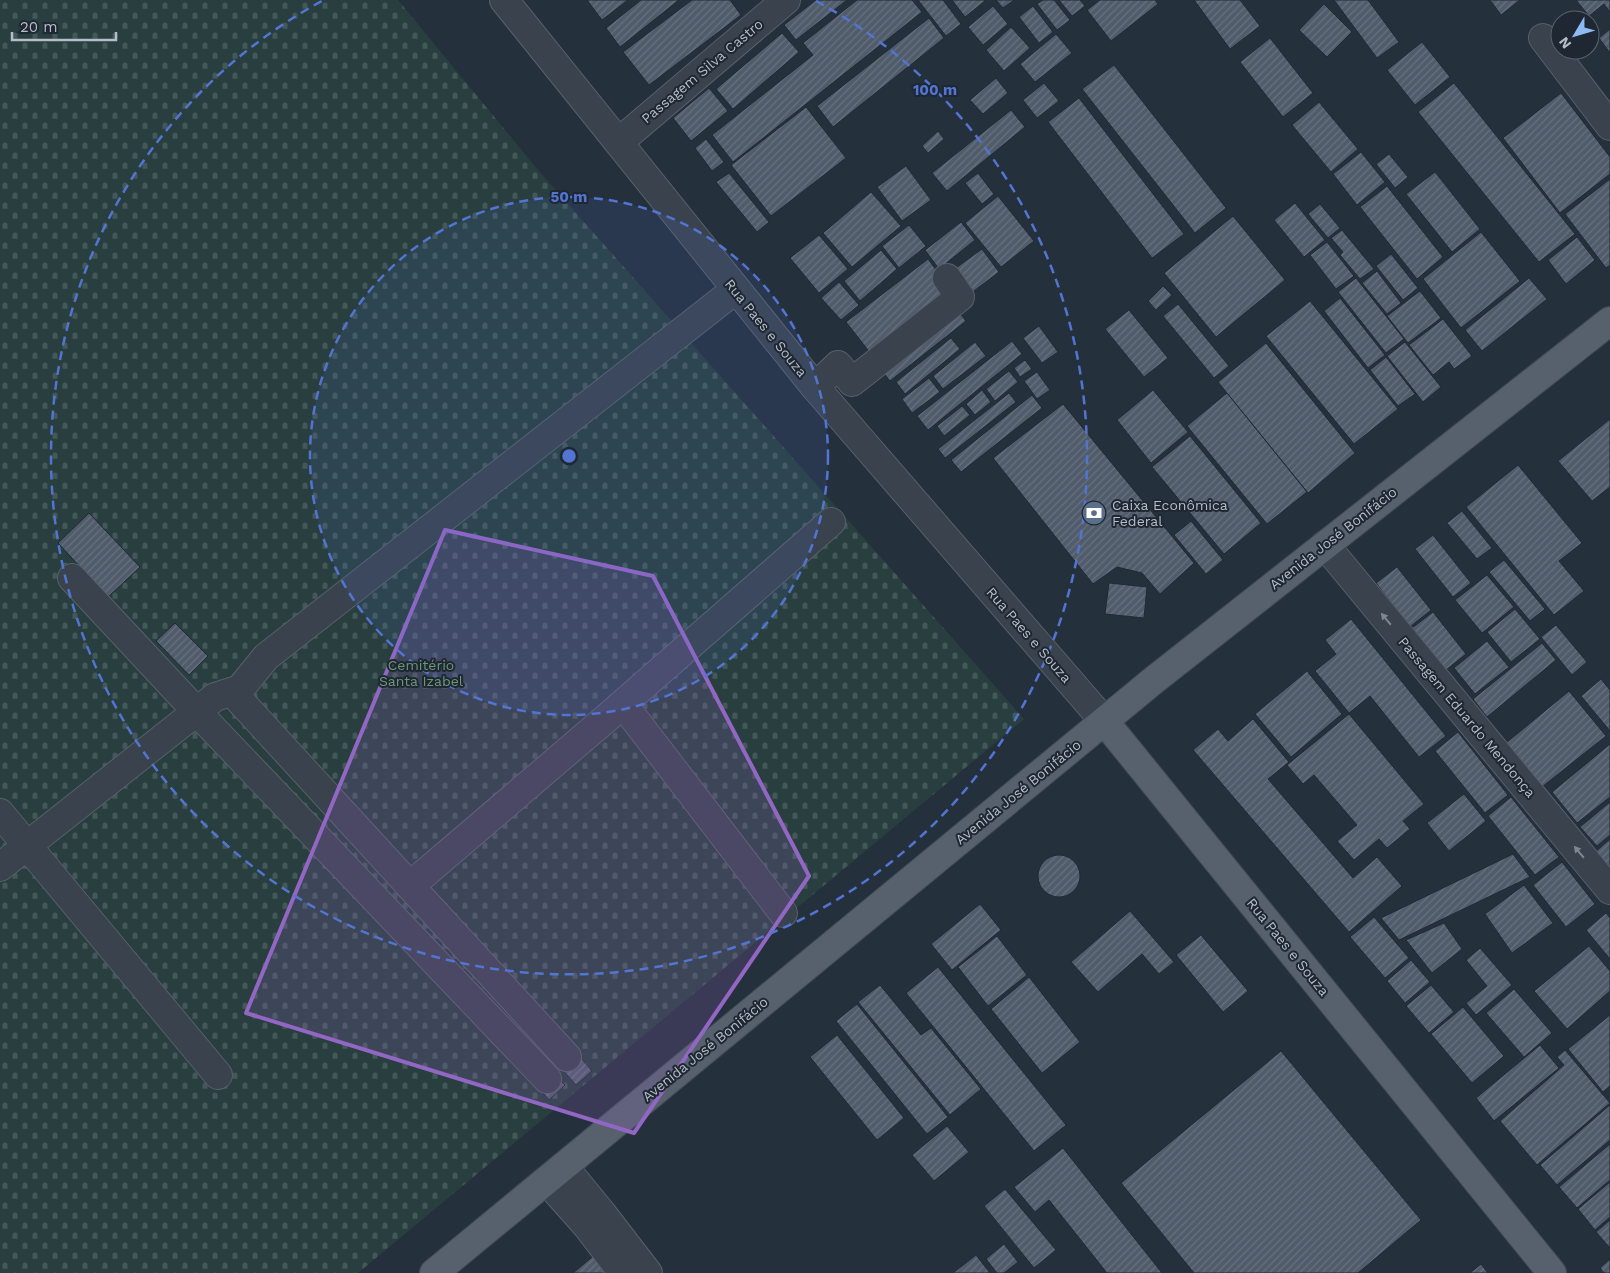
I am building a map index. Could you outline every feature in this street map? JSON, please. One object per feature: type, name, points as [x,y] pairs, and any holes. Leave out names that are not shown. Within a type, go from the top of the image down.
[{"type":"main road","name":"Avenida José Bonifácio","points":[[434,1273],[1154,680],[1610,321]]},
{"type":"main road","name":"Rua Paes e Souza","points":[[1105,722],[1552,1273]]},
{"type":"street","name":"Rua Paes e Souza","points":[[504,0],[814,387],[1105,722]]},
{"type":"street","name":"Passagem Silva Castro","points":[[619,142],[786,0]]},
{"type":"street","points":[[1543,38],[1610,126]]},
{"type":"street","points":[[814,387],[838,365],[852,382],[960,296],[947,278]]},
{"type":"street","points":[[0,867],[215,697],[240,689],[266,657],[735,290]]},
{"type":"street","points":[[410,886],[831,522]]},
{"type":"street","name":"Passagem Eduardo Mendonça","points":[[1325,545],[1610,890]]},
{"type":"street","points":[[72,578],[546,1079]]},
{"type":"street","points":[[232,692],[567,1057]]},
{"type":"street","points":[[619,707],[623,704],[783,913]]},
{"type":"street","points":[[0,813],[218,1075]]},
{"type":"street","points":[[556,1174],[587,1226],[623,1273]]},
{"type":"street","points":[[556,1174],[602,1212],[648,1273]]},
{"type":"highlighted area","points":[[445,530],[653,576],[809,876],[634,1133],[246,1013]]},
{"type":"green space","name":"Cemitério Santa Izabel","points":[[0,0],[398,0],[538,170],[1024,719],[358,1273],[0,1273]]},
{"type":"building","points":[[587,0],[628,0],[602,20]]},
{"type":"building","points":[[641,0],[679,0],[620,47],[606,28]]},
{"type":"building","points":[[692,0],[730,0],[741,15],[649,85],[623,52]]},
{"type":"building","points":[[816,0],[847,0],[796,40],[784,25]]},
{"type":"building","points":[[857,0],[912,0],[922,12],[733,162],[712,135],[813,55],[803,43]]},
{"type":"building","points":[[918,0],[943,0],[961,24],[946,36]]},
{"type":"building","points":[[952,0],[984,0],[985,1],[965,17]]},
{"type":"building","points":[[996,0],[1014,0],[1003,8]]},
{"type":"building","points":[[1043,0],[1054,0],[1070,20],[1057,30],[1037,4]]},
{"type":"building","points":[[1059,0],[1080,0],[1085,6],[1072,16]]},
{"type":"building","points":[[1100,0],[1155,0],[1158,4],[1111,41],[1087,10]]},
{"type":"building","points":[[1194,0],[1240,0],[1260,26],[1230,49]]},
{"type":"building","points":[[1334,0],[1368,0],[1399,42],[1377,58]]},
{"type":"building","points":[[1490,0],[1520,0],[1501,15]]},
{"type":"building","points":[[1576,0],[1610,0],[1610,12],[1604,4],[1596,10],[1584,10]]},
{"type":"building","points":[[1324,4],[1352,32],[1327,57],[1299,30]]},
{"type":"building","points":[[993,6],[1008,24],[983,45],[968,27]]},
{"type":"building","points":[[1033,6],[1053,32],[1039,43],[1019,17]]},
{"type":"building","points":[[929,18],[944,38],[833,127],[817,106]]},
{"type":"building","points":[[1011,27],[1030,48],[1004,71],[986,50]]},
{"type":"building","points":[[1610,29],[1610,53],[1600,39],[1600,37]]},
{"type":"building","points":[[782,33],[799,52],[733,109],[716,89]]},
{"type":"building","points":[[1056,34],[1072,53],[1035,82],[1020,64]]},
{"type":"building","points":[[1270,38],[1313,93],[1283,117],[1240,62]]},
{"type":"building","points":[[1422,42],[1450,77],[1415,105],[1387,70]]},
{"type":"building","points":[[1114,65],[1226,208],[1195,233],[1082,89]]},
{"type":"building","points":[[996,78],[1008,93],[983,114],[970,100]]},
{"type":"building","points":[[1044,83],[1059,101],[1037,118],[1023,100]]},
{"type":"building","points":[[1454,83],[1575,234],[1539,262],[1418,112]]},
{"type":"building","points":[[709,88],[728,111],[691,141],[673,118]]},
{"type":"building","points":[[1561,93],[1610,157],[1610,174],[1560,213],[1503,138]]},
{"type":"building","points":[[1079,98],[1184,234],[1152,258],[1048,122]]},
{"type":"building","points":[[1319,102],[1358,149],[1331,172],[1292,125]]},
{"type":"building","points":[[806,107],[846,158],[771,216],[731,165]]},
{"type":"building","points":[[1011,110],[1025,127],[947,191],[932,173]]},
{"type":"building","points":[[938,131],[944,139],[928,153],[922,146]]},
{"type":"building","points":[[706,139],[724,162],[712,171],[695,148]]},
{"type":"building","points":[[1361,152],[1385,182],[1357,205],[1333,174]]},
{"type":"building","points":[[1389,154],[1408,177],[1395,188],[1376,164]]},
{"type":"building","points":[[906,166],[931,200],[902,221],[877,187]]},
{"type":"building","points":[[1435,172],[1480,229],[1452,252],[1406,194]]},
{"type":"building","points":[[729,173],[769,222],[757,232],[716,182]]},
{"type":"building","points":[[978,173],[994,194],[982,204],[965,183]]},
{"type":"building","points":[[1610,179],[1610,265],[1606,268],[1565,214]]},
{"type":"building","points":[[1387,186],[1443,257],[1417,279],[1360,207]]},
{"type":"building","points":[[871,192],[901,226],[852,267],[823,233]]},
{"type":"building","points":[[998,196],[1034,241],[1001,267],[965,223]]},
{"type":"building","points":[[1295,203],[1325,240],[1304,257],[1274,220]]},
{"type":"building","points":[[1320,204],[1340,228],[1328,238],[1308,214]]},
{"type":"building","points":[[1233,216],[1285,280],[1216,337],[1164,273]]},
{"type":"building","points":[[961,222],[975,240],[939,269],[925,250]]},
{"type":"building","points":[[909,225],[926,246],[899,268],[882,246]]},
{"type":"building","points":[[1342,230],[1374,269],[1360,279],[1340,255],[1343,252],[1331,238]]},
{"type":"building","points":[[1481,232],[1520,281],[1461,328],[1423,279]]},
{"type":"building","points":[[819,235],[848,269],[819,293],[790,258]]},
{"type":"building","points":[[1577,237],[1595,260],[1566,284],[1548,260]]},
{"type":"building","points":[[1327,242],[1354,276],[1336,289],[1310,255]]},
{"type":"building","points":[[982,249],[999,272],[966,297],[949,273]]},
{"type":"building","points":[[881,250],[897,269],[860,301],[844,281]]},
{"type":"building","points":[[1391,254],[1418,288],[1403,300],[1376,266]]},
{"type":"building","points":[[928,259],[956,297],[875,359],[846,322]]},
{"type":"building","points":[[1377,271],[1401,303],[1387,314],[1362,283]]},
{"type":"building","points":[[1356,278],[1404,339],[1386,353],[1338,292]]},
{"type":"building","points":[[1529,278],[1547,299],[1482,351],[1465,330]]},
{"type":"building","points":[[839,282],[859,305],[841,320],[821,298]]},
{"type":"building","points":[[1163,286],[1172,295],[1156,310],[1148,301]]},
{"type":"building","points":[[1420,291],[1441,318],[1408,343],[1387,316]]},
{"type":"building","points":[[1340,298],[1385,355],[1368,368],[1324,311]]},
{"type":"building","points":[[1310,301],[1398,409],[1354,444],[1266,336]]},
{"type":"building","points":[[1178,304],[1229,366],[1214,378],[1163,316]]},
{"type":"building","points":[[953,305],[966,321],[890,381],[877,365]]},
{"type":"building","points":[[1129,310],[1168,358],[1144,377],[1105,329]]},
{"type":"building","points":[[1443,319],[1472,356],[1454,369],[1449,362],[1433,375],[1409,345]]},
{"type":"building","points":[[1039,326],[1058,352],[1042,363],[1023,338]]},
{"type":"building","points":[[951,338],[960,349],[905,394],[896,382]]},
{"type":"building","points":[[1012,341],[1022,354],[928,430],[917,416]]},
{"type":"building","points":[[975,342],[986,356],[943,389],[933,376]]},
{"type":"building","points":[[1405,342],[1441,387],[1423,402],[1387,356]]},
{"type":"building","points":[[1266,343],[1355,453],[1308,493],[1218,382]]},
{"type":"building","points":[[1386,357],[1415,394],[1398,406],[1370,370]]},
{"type":"building","points":[[1025,360],[1032,369],[1020,377],[1014,368]]},
{"type":"building","points":[[1009,371],[1018,382],[995,401],[986,389]]},
{"type":"building","points":[[1037,372],[1050,390],[1037,399],[1024,381]]},
{"type":"building","points":[[929,378],[940,392],[912,413],[902,399]]},
{"type":"building","points":[[982,390],[991,402],[975,415],[966,404]]},
{"type":"building","points":[[1153,390],[1188,432],[1151,463],[1117,420]]},
{"type":"building","points":[[1009,393],[1016,402],[945,458],[938,449]]},
{"type":"building","points":[[1227,393],[1307,492],[1267,524],[1187,426]]},
{"type":"building","points":[[1032,395],[1042,408],[961,472],[951,460]]},
{"type":"building","name":"Caixa Econômica Federal","points":[[1063,404],[1194,563],[1160,594],[1142,573],[1117,567],[1093,584],[993,458]]},
{"type":"building","points":[[962,406],[970,415],[944,436],[937,426]]},
{"type":"building","points":[[1610,419],[1610,487],[1592,501],[1558,461]]},
{"type":"building","points":[[1190,436],[1261,523],[1224,554],[1152,467]]},
{"type":"building","points":[[1518,465],[1582,543],[1559,561],[1584,591],[1554,615],[1466,507]]},
{"type":"building","points":[[1462,511],[1492,548],[1477,559],[1447,523]]},
{"type":"building","points":[[89,513],[140,567],[108,597],[58,543]]},
{"type":"building","points":[[1191,521],[1223,560],[1206,574],[1174,535]]},
{"type":"building","points":[[1433,535],[1471,583],[1453,597],[1415,549]]},
{"type":"building","points":[[1504,560],[1545,609],[1530,621],[1489,572]]},
{"type":"building","points":[[1397,567],[1431,610],[1410,627],[1376,583]]},
{"type":"building","points":[[1487,575],[1514,607],[1482,633],[1455,600]]},
{"type":"building","points":[[1109,583],[1147,587],[1144,618],[1105,614]]},
{"type":"building","points":[[1515,609],[1540,639],[1511,662],[1487,632]]},
{"type":"building","points":[[1433,612],[1466,654],[1446,670],[1412,628]]},
{"type":"building","points":[[1351,619],[1446,736],[1419,757],[1370,696],[1349,713],[1315,671],[1336,654],[1325,640]]},
{"type":"building","points":[[175,623],[208,656],[189,675],[156,641]]},
{"type":"building","points":[[1556,625],[1587,662],[1572,675],[1541,637]]},
{"type":"building","points":[[1487,641],[1509,667],[1475,694],[1454,668]]},
{"type":"building","points":[[1542,643],[1556,660],[1487,717],[1473,699]]},
{"type":"building","points":[[1307,671],[1342,714],[1291,757],[1255,714]]},
{"type":"building","points":[[1601,679],[1610,690],[1610,731],[1581,696]]},
{"type":"building","points":[[1569,691],[1606,736],[1542,787],[1506,743]]},
{"type":"building","points":[[1349,714],[1424,804],[1403,821],[1410,829],[1387,848],[1379,839],[1354,860],[1337,841],[1357,825],[1314,775],[1303,784],[1287,765]]},
{"type":"building","points":[[1253,719],[1289,762],[1268,779],[1353,878],[1377,857],[1402,886],[1349,932],[1193,750],[1218,729],[1228,741]]},
{"type":"building","points":[[1458,732],[1508,795],[1485,813],[1435,751]]},
{"type":"building","points":[[1610,744],[1610,797],[1577,823],[1552,792]]},
{"type":"building","points":[[1464,794],[1486,821],[1449,851],[1427,823]]},
{"type":"building","points":[[1511,797],[1559,857],[1535,875],[1488,816]]},
{"type":"building","points":[[1610,802],[1610,835],[1597,846],[1580,827]]},
{"type":"building","points":[[1610,839],[1610,872],[1594,853]]},
{"type":"building","points":[[1513,854],[1530,877],[1399,940],[1381,918]]},
{"type":"building","points":[[1063,855],[1071,858],[1077,864],[1080,876],[1077,888],[1071,894],[1055,897],[1047,894],[1041,888],[1038,872],[1041,864],[1047,858]]},
{"type":"building","points":[[1562,862],[1595,904],[1566,927],[1533,885]]},
{"type":"building","points":[[1524,885],[1553,923],[1512,953],[1485,914]]},
{"type":"building","points":[[980,904],[1001,930],[952,970],[931,944]]},
{"type":"building","points":[[1130,911],[1174,962],[1159,974],[1142,954],[1098,992],[1071,962]]},
{"type":"building","points":[[1606,913],[1610,918],[1610,959],[1586,930]]},
{"type":"building","points":[[1374,917],[1409,958],[1385,978],[1350,937]]},
{"type":"building","points":[[1444,923],[1462,949],[1432,973],[1406,940]]},
{"type":"building","points":[[1201,935],[1248,991],[1223,1012],[1176,955]]},
{"type":"building","points":[[997,936],[1027,975],[988,1006],[958,967]]},
{"type":"building","points":[[1589,946],[1610,971],[1610,991],[1567,1029],[1534,991]]},
{"type":"building","points":[[1480,948],[1512,985],[1476,1015],[1466,1003],[1487,986],[1466,960]]},
{"type":"building","points":[[1411,960],[1430,982],[1405,1003],[1387,981]]},
{"type":"building","points":[[938,967],[1066,1125],[1034,1151],[906,993]]},
{"type":"building","points":[[1029,977],[1080,1042],[1042,1073],[991,1009]]},
{"type":"building","points":[[880,985],[921,1035],[931,1028],[981,1089],[950,1115],[858,1002]]},
{"type":"building","points":[[1431,985],[1454,1012],[1429,1033],[1406,1006]]},
{"type":"building","points":[[1514,989],[1552,1033],[1524,1057],[1486,1013]]},
{"type":"building","points":[[857,1004],[948,1117],[927,1134],[836,1021]]},
{"type":"building","points":[[1463,1007],[1504,1056],[1472,1083],[1431,1034]]},
{"type":"building","points":[[1610,1015],[1610,1086],[1603,1092],[1568,1049]]},
{"type":"building","points":[[837,1035],[904,1118],[877,1140],[810,1057]]},
{"type":"building","points":[[1540,1045],[1559,1068],[1494,1121],[1476,1098]]},
{"type":"building","points":[[574,1050],[592,1071],[576,1085],[558,1065]]},
{"type":"building","points":[[1565,1050],[1610,1103],[1537,1165],[1500,1121],[1564,1065],[1557,1057]]},
{"type":"building","points":[[1281,1051],[1421,1220],[1358,1273],[1194,1273],[1121,1183]]},
{"type":"building","points":[[553,1073],[565,1085],[549,1100],[538,1087]]},
{"type":"building","points":[[1610,1105],[1610,1140],[1557,1185],[1540,1165]]},
{"type":"building","points":[[947,1126],[969,1152],[934,1181],[912,1155]]},
{"type":"building","points":[[1610,1144],[1610,1180],[1577,1208],[1559,1187]]},
{"type":"building","points":[[1063,1148],[1162,1273],[1107,1273],[1049,1200],[1035,1212],[1014,1187]]},
{"type":"building","points":[[1610,1182],[1610,1217],[1595,1230],[1578,1209]]},
{"type":"building","points":[[1005,1189],[1056,1250],[1034,1268],[984,1206]]},
{"type":"building","points":[[1610,1220],[1610,1248],[1596,1232]]},
{"type":"building","points":[[1004,1244],[1018,1262],[1004,1273],[997,1273],[986,1259]]},
{"type":"building","points":[[597,1253],[614,1273],[573,1273]]},
{"type":"building","points":[[976,1255],[990,1273],[953,1273]]},
{"type":"building","points":[[1610,1259],[1610,1273],[1604,1273],[1600,1268]]},
{"type":"building","points":[[1481,1264],[1488,1273],[1470,1273]]},
{"type":"place","name":"Caixa Econômica Federal","points":[[1094,513]]}]
